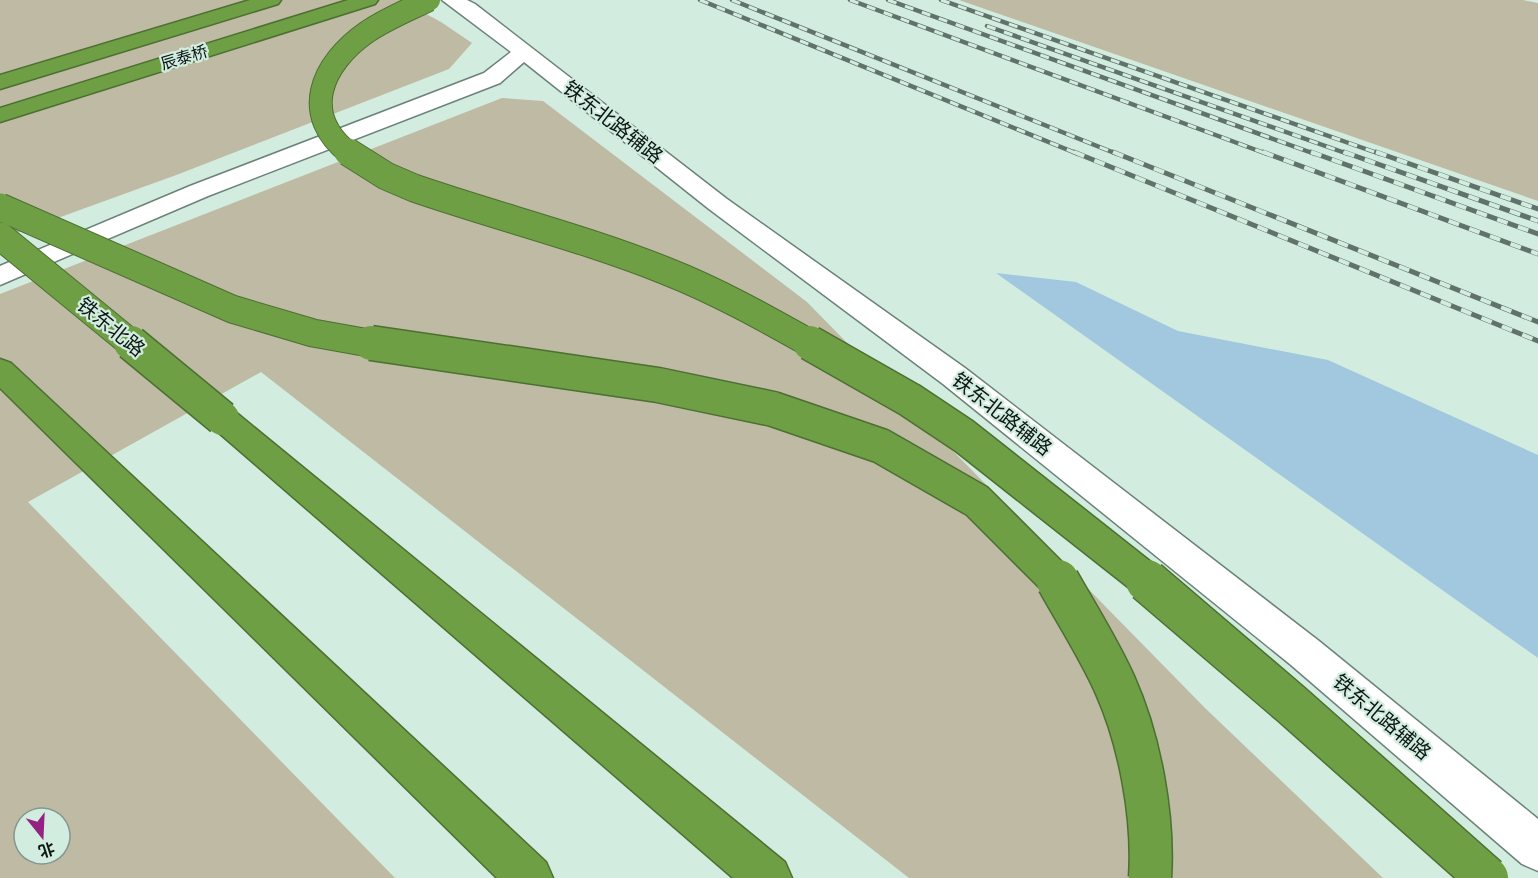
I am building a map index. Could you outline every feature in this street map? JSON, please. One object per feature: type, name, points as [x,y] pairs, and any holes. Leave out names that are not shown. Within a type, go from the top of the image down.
[{"type":"highway","name":"辰泰桥","points":[[0,82],[272,0]]},
{"type":"highway","name":"辰泰桥","points":[[0,115],[368,0]]},
{"type":"highway","points":[[429,0],[357,39],[325,79],[319,100],[322,124],[347,151],[367,166],[413,186],[687,280],[833,356],[943,422],[1097,540],[1261,676],[1487,878]]},
{"type":"highway","points":[[0,207],[40,221],[213,302],[256,318],[310,333],[378,345],[635,381],[762,407],[862,437],[904,454],[943,476],[976,498],[1036,555],[1065,587],[1088,624],[1109,668],[1128,718],[1144,791],[1153,860],[1150,878]]},
{"type":"highway","name":"铁东北路","points":[[0,236],[222,418],[769,878]]},
{"type":"highway","points":[[0,370],[530,878]]},
{"type":"street","name":"铁东北路辅路","points":[[452,0],[468,8],[718,204],[982,398],[1305,653],[1538,848]]},
{"type":"street","points":[[0,276],[199,191],[492,78],[524,52]]},
{"type":"shaded area","points":[[0,0],[400,0],[441,22],[472,43],[449,69],[179,174],[0,239]]},
{"type":"shaded area","points":[[959,0],[1523,0],[1538,3],[1538,201]]},
{"type":"shaded area","points":[[502,98],[543,101],[807,302],[1205,708],[1383,878],[909,878],[261,372],[28,502],[395,878],[0,878],[0,294]]},
{"type":"water","points":[[996,273],[1076,282],[1178,331],[1328,360],[1538,455],[1538,658]]},
{"type":"railway","points":[[700,0],[1078,154]]},
{"type":"railway","points":[[732,0],[1117,154]]},
{"type":"railway","points":[[850,0],[1267,154]]},
{"type":"railway","points":[[888,0],[1315,154]]},
{"type":"railway","points":[[941,0],[1380,154]]},
{"type":"railway","points":[[987,26],[1348,154]]},
{"type":"railway","points":[[1074,152],[1538,341]]},
{"type":"railway","points":[[1113,152],[1538,322]]},
{"type":"railway","points":[[1263,152],[1538,254]]},
{"type":"railway","points":[[1311,152],[1538,234]]},
{"type":"railway","points":[[1344,152],[1538,221]]},
{"type":"railway","points":[[1376,152],[1538,209]]}]
